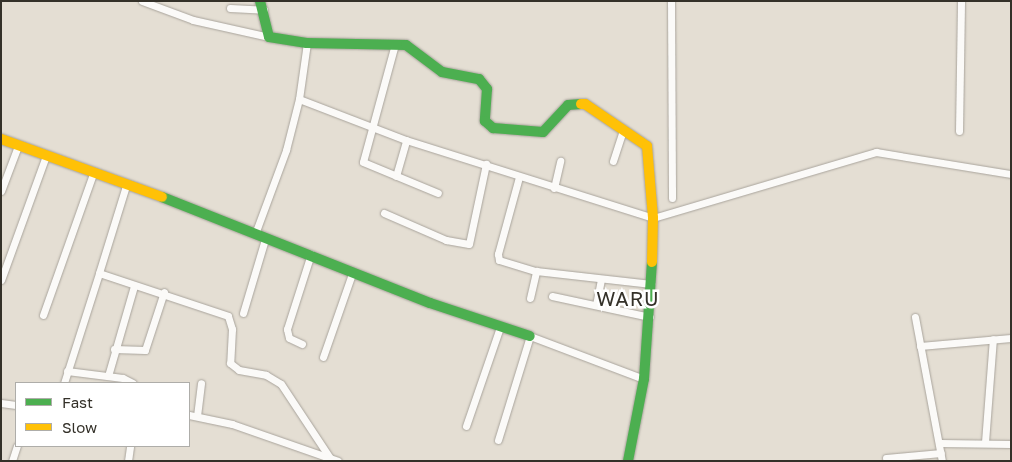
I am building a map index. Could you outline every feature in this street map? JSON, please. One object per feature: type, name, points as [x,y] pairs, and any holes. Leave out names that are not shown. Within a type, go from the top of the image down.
[{"type":"street","points":[[142,1],[193,20],[268,37],[307,43],[395,44],[411,47],[442,72],[482,81],[486,89],[485,117],[492,128],[543,132],[553,125],[564,107],[572,104],[585,104],[648,148],[653,218],[650,317],[645,373],[628,461]]},
{"type":"street","points":[[671,1],[672,198]]},
{"type":"street","points":[[959,131],[961,1]]},
{"type":"street","points":[[230,8],[262,6],[268,37]]},
{"type":"street","points":[[255,234],[286,150],[299,98],[307,43]]},
{"type":"street","points":[[395,44],[373,128],[363,155],[364,164],[438,193]]},
{"type":"street","points":[[299,98],[406,140],[653,218],[876,152],[1011,174]]},
{"type":"street","points":[[613,161],[623,130]]},
{"type":"street","points":[[1,139],[265,239],[311,254],[353,272],[500,327],[645,373]]},
{"type":"street","points":[[396,176],[406,140]]},
{"type":"street","points":[[1,191],[18,146]]},
{"type":"street","points":[[1,280],[46,156]]},
{"type":"street","points":[[554,188],[560,161]]},
{"type":"street","points":[[384,213],[446,240],[469,244],[486,164]]},
{"type":"street","points":[[43,315],[93,174]]},
{"type":"street","points":[[519,177],[498,256],[503,263],[601,280],[651,284]]},
{"type":"street","points":[[64,382],[126,186]]},
{"type":"street","points":[[243,313],[265,239]]},
{"type":"street","points":[[302,344],[290,338],[287,329],[311,254]]},
{"type":"street","points":[[530,298],[536,270]]},
{"type":"street","points":[[323,357],[353,272]]},
{"type":"street","points":[[99,273],[134,286],[164,292],[228,316],[232,329],[230,363],[239,370],[266,375],[281,384],[330,458]]},
{"type":"street","points":[[596,305],[601,280]]},
{"type":"street","points":[[108,376],[114,349],[134,286]]},
{"type":"street","points":[[114,349],[145,350],[164,292]]},
{"type":"street","points":[[552,296],[650,317]]},
{"type":"street","points":[[915,317],[940,442],[942,461]]},
{"type":"street","points":[[466,426],[500,327]]},
{"type":"street","points":[[498,440],[530,336]]},
{"type":"street","points":[[920,346],[1011,338]]},
{"type":"street","points":[[985,442],[993,339]]},
{"type":"street","points":[[67,371],[108,376],[129,382]]},
{"type":"street","points":[[197,416],[201,383]]},
{"type":"street","points":[[1,403],[15,405]]},
{"type":"street","points":[[190,415],[262,433],[338,461]]},
{"type":"street","points":[[940,442],[1011,444]]},
{"type":"street","points":[[12,461],[17,447]]},
{"type":"street","points":[[128,461],[130,447]]},
{"type":"street","points":[[886,458],[941,453]]},
{"type":"traffic: fast","points":[[260,1],[269,37],[307,43],[406,45],[442,72],[479,79],[487,89],[485,121],[493,128],[543,132],[568,105],[581,104]]},
{"type":"traffic: fast","points":[[162,197],[430,303],[530,336]]},
{"type":"traffic: fast","points":[[628,461],[644,379],[652,262]]},
{"type":"traffic: slow","points":[[581,104],[585,104],[647,146],[653,218],[652,262]]},
{"type":"traffic: slow","points":[[1,139],[162,197]]},
{"type":"district","name":"WARU","points":[[628,298]]}]
